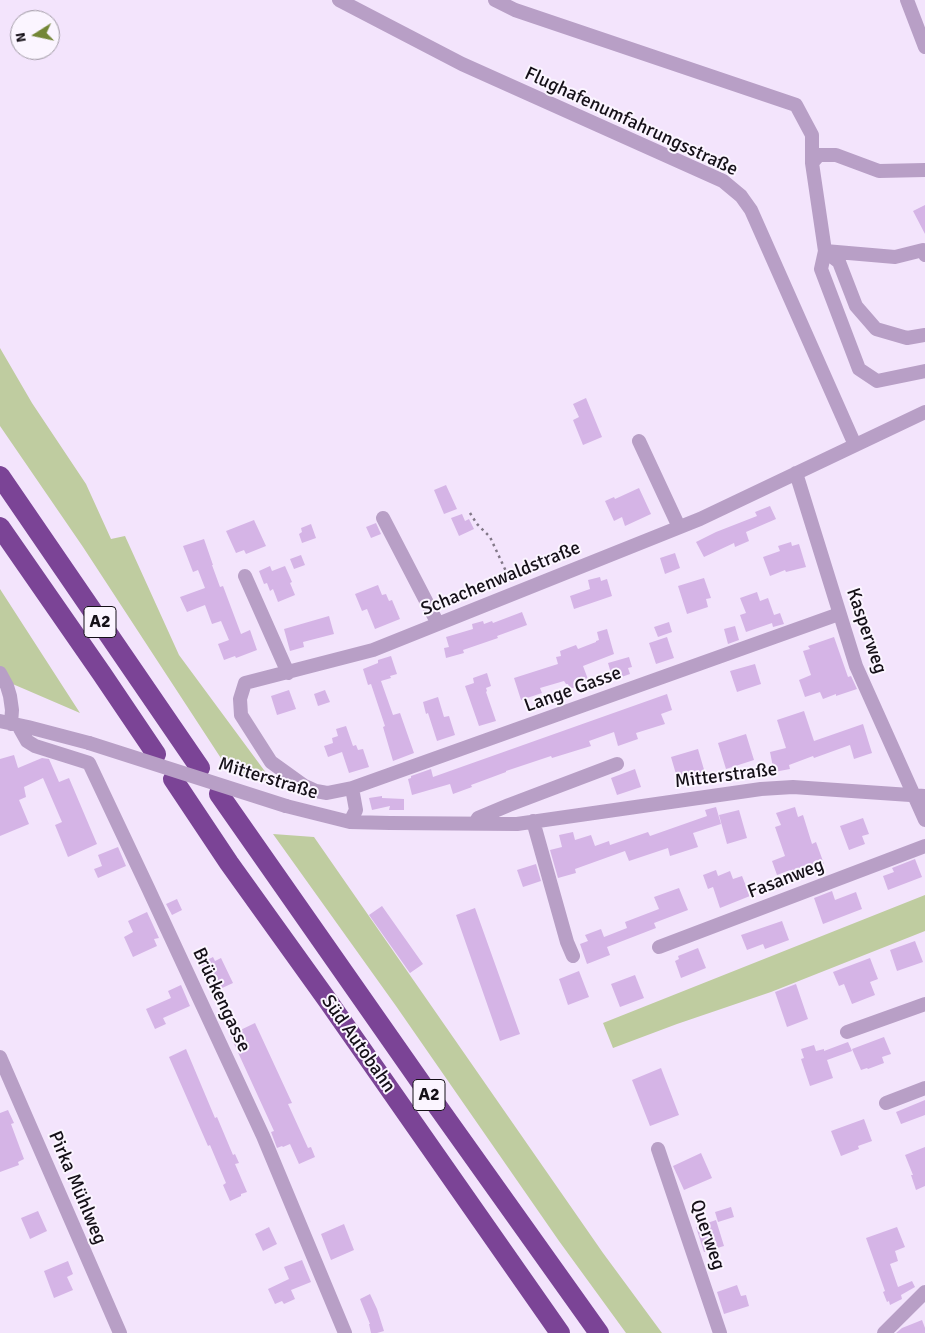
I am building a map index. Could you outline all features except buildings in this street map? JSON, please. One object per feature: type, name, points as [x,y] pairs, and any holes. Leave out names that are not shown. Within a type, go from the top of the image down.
[{"type":"highway","name":"A2","points":[[0,476],[200,768]]},
{"type":"highway","name":"A2","points":[[0,527],[156,754]]},
{"type":"highway","name":"Süd Autobahn","points":[[173,779],[560,1333]]},
{"type":"highway","name":"Süd Autobahn","points":[[219,794],[599,1333]]},
{"type":"street","name":"Flughafenumfahrungsstraße","points":[[339,0],[462,64],[723,181],[741,196],[752,210],[855,445]]},
{"type":"street","points":[[495,0],[515,10],[796,105],[812,135],[812,163],[825,251],[821,269],[859,369],[877,381],[925,371]]},
{"type":"street","points":[[907,0],[925,47]]},
{"type":"street","points":[[812,163],[819,155],[836,156],[879,171],[925,170]]},
{"type":"street","points":[[825,251],[895,257],[923,250],[925,255]]},
{"type":"street","points":[[825,251],[839,262],[856,306],[876,329],[907,338],[925,335]]},
{"type":"street","name":"Schachenwaldstraße","points":[[352,788],[326,793],[316,792],[303,785],[272,762],[241,715],[240,700],[245,683],[373,650],[700,519],[925,412]]},
{"type":"street","points":[[639,442],[679,527]]},
{"type":"street","name":"Kasperweg","points":[[796,473],[856,666],[920,796],[925,820]]},
{"type":"street","points":[[383,518],[438,624]]},
{"type":"street","points":[[245,576],[288,672]]},
{"type":"street","name":"Lange Gasse","points":[[352,788],[840,614]]},
{"type":"street","points":[[0,673],[10,696],[12,710],[10,723]]},
{"type":"street","name":"Mitterstraße","points":[[10,723],[89,743],[286,806],[350,822],[517,824],[761,789],[793,787],[920,796]]},
{"type":"street","name":"Brückengasse","points":[[10,723],[35,746],[89,764],[263,1136],[346,1333]]},
{"type":"street","points":[[475,823],[478,818],[509,805],[617,764]]},
{"type":"street","points":[[350,822],[356,810],[352,788]]},
{"type":"street","points":[[533,821],[567,942],[573,956]]},
{"type":"street","name":"Fasanweg","points":[[660,947],[925,846]]},
{"type":"street","points":[[847,1032],[925,1004]]},
{"type":"street","name":"Pirka Mühlweg","points":[[0,1057],[120,1333]]},
{"type":"street","points":[[886,1103],[925,1088]]},
{"type":"street","name":"Querweg","points":[[658,1149],[720,1333]]},
{"type":"street","points":[[884,1333],[925,1292]]},
{"type":"path","points":[[470,513],[490,538],[516,592]]},
{"type":"green space","points":[[0,348],[32,403],[86,484],[111,539],[125,536],[179,655],[275,785],[228,769],[83,547],[0,426]]},
{"type":"green space","points":[[0,589],[80,713],[1,679]]},
{"type":"green space","points":[[273,834],[314,837],[603,1253],[662,1333],[626,1333],[559,1241],[396,1006]]},
{"type":"green space","points":[[925,895],[925,931],[771,992],[613,1048],[603,1023]]}]
